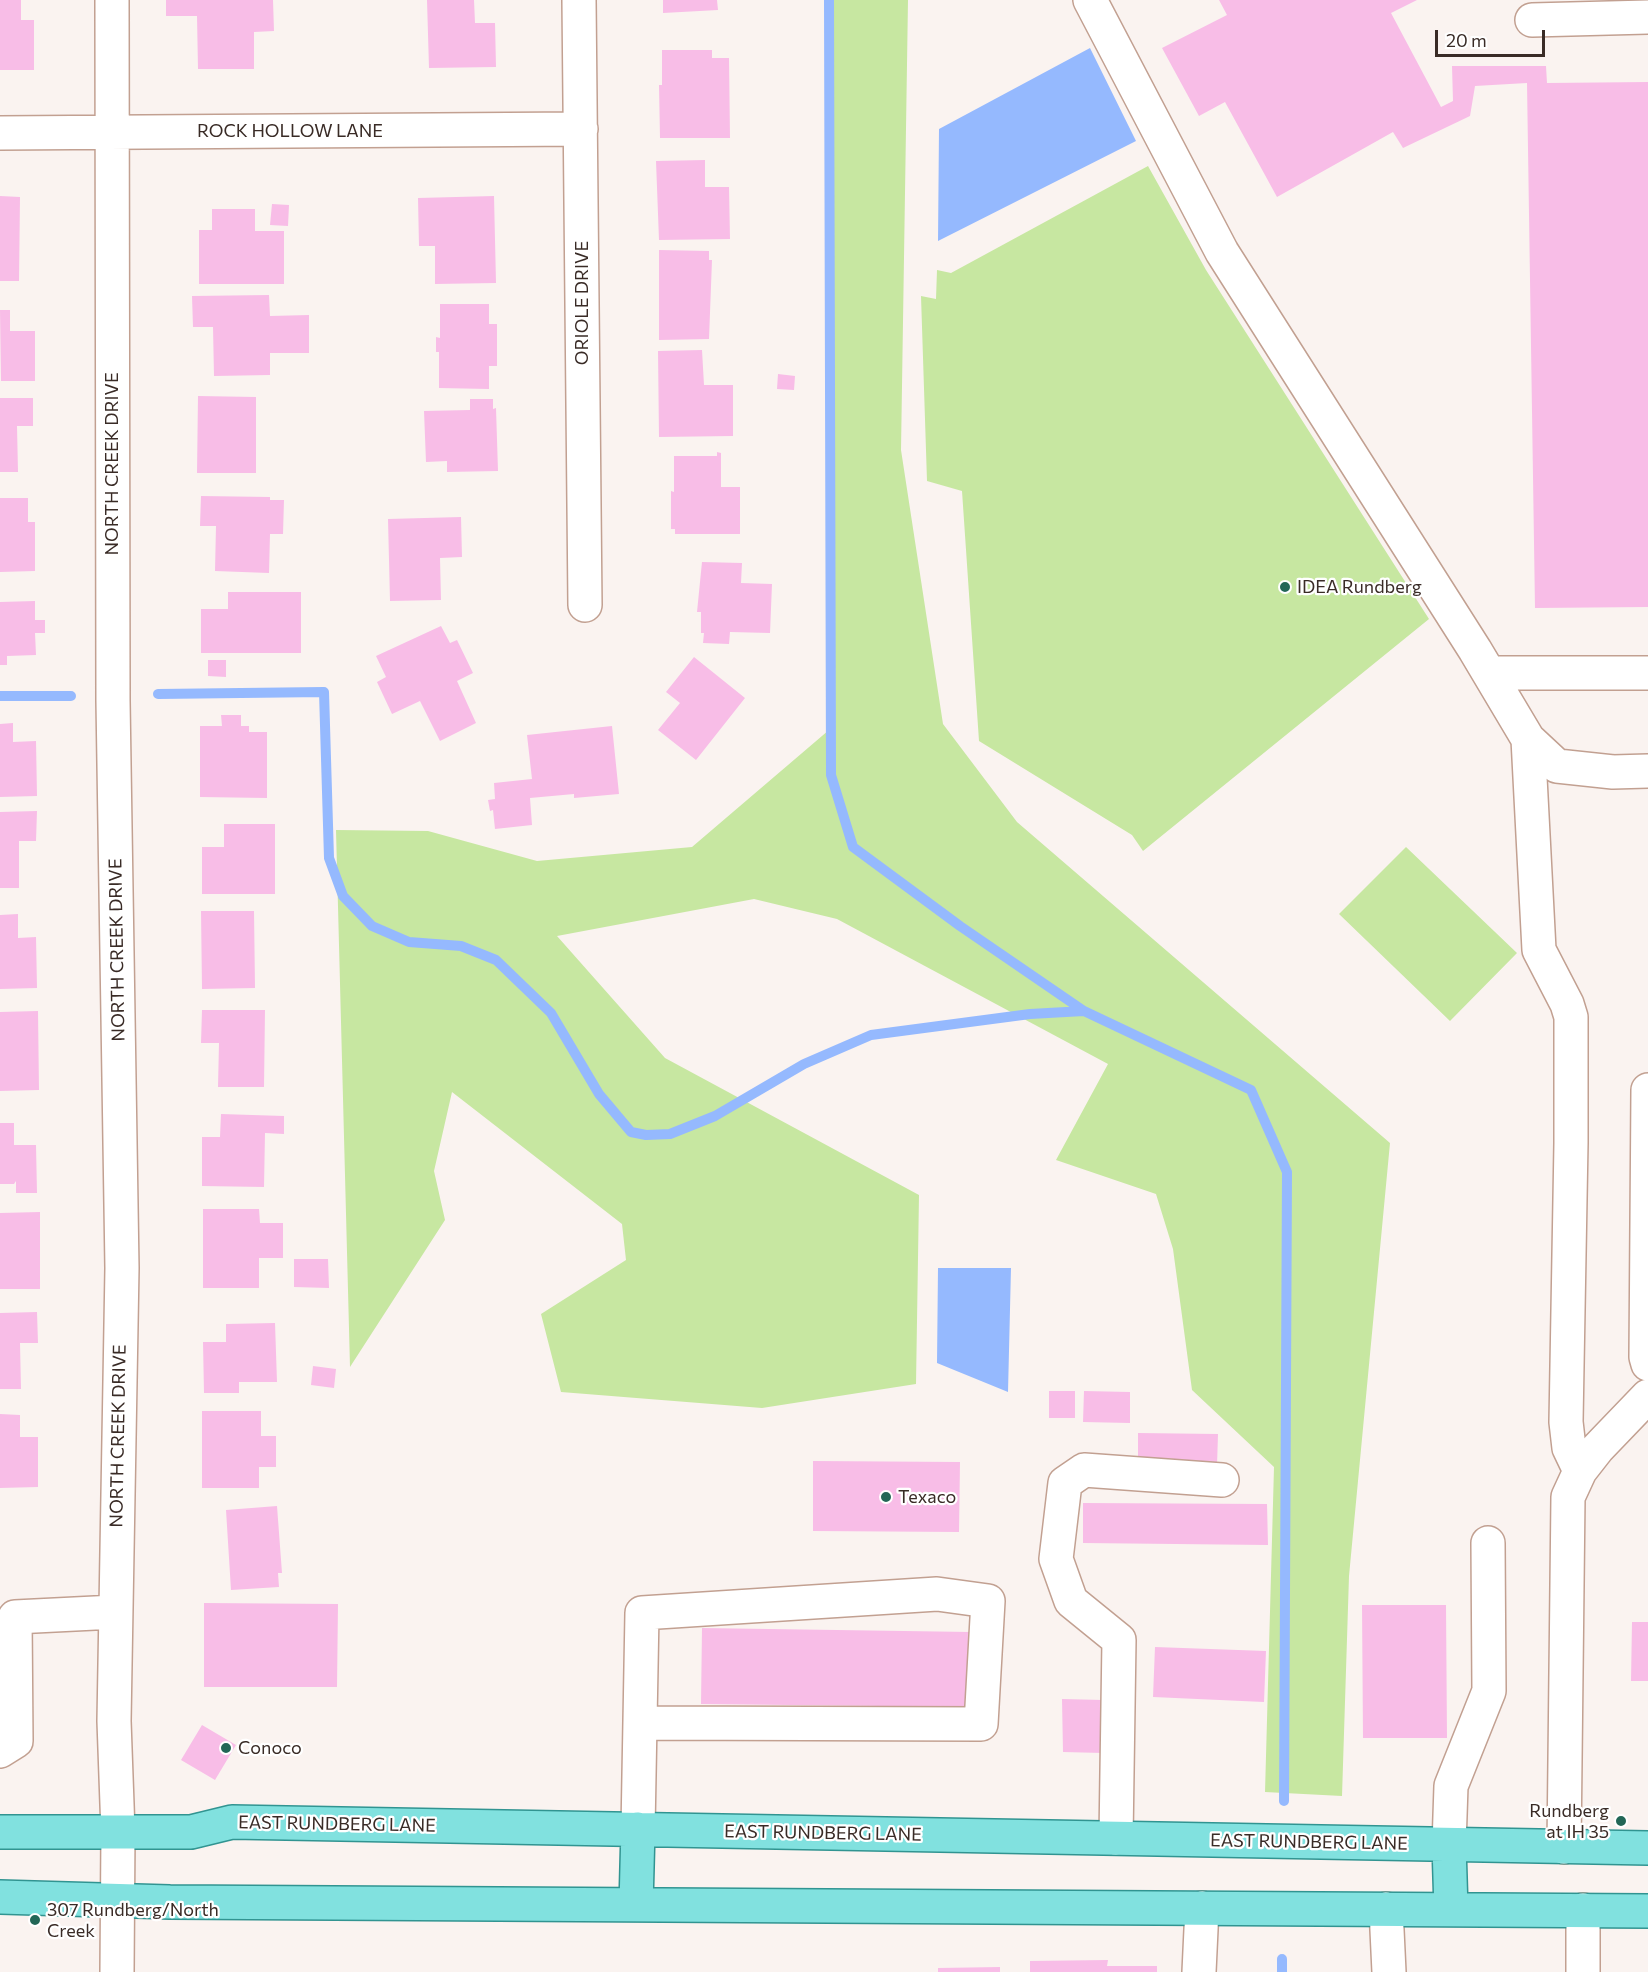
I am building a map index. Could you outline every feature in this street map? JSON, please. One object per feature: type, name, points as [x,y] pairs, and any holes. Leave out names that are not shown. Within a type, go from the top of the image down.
[{"type":"main road","name":"EAST RUNDBERG LANE","points":[[0,1832],[191,1832],[232,1822],[1648,1848]]},
{"type":"main road","points":[[636,1905],[638,1829]]},
{"type":"main road","points":[[1449,1845],[1451,1910]]},
{"type":"main road","points":[[0,1897],[636,1905],[1648,1911]]},
{"type":"street","name":"NORTH CREEK DRIVE","points":[[112,0],[113,701],[122,1268],[114,1721],[118,1832],[117,1972]]},
{"type":"street","name":"ORIOLE DRIVE","points":[[579,0],[585,605]]},
{"type":"street","points":[[1090,0],[1222,252],[1489,673],[1528,739],[1557,766],[1613,772],[1648,771]]},
{"type":"street","points":[[1532,20],[1648,17]]},
{"type":"street","name":"ROCK HOLLOW LANE","points":[[0,133],[581,129]]},
{"type":"street","points":[[1489,673],[1648,673]]},
{"type":"street","points":[[1528,739],[1539,950],[1567,1004],[1571,1017],[1566,1422],[1569,1448],[1580,1471]]},
{"type":"street","points":[[1648,1090],[1646,1357],[1648,1364]]},
{"type":"street","points":[[1564,1847],[1568,1497],[1580,1471],[1598,1448],[1648,1396]]},
{"type":"street","points":[[1116,1838],[1119,1640],[1071,1601],[1056,1559],[1065,1484],[1084,1470],[1222,1480]]},
{"type":"street","points":[[1449,1845],[1451,1786],[1489,1691],[1488,1543]]},
{"type":"street","points":[[638,1829],[642,1613],[937,1594],[988,1601],[981,1724],[640,1723]]},
{"type":"street","points":[[0,1751],[16,1740],[15,1617],[115,1612]]},
{"type":"street","points":[[1198,1972],[1202,1908]]},
{"type":"street","points":[[1386,1909],[1389,1972]]},
{"type":"street","points":[[1583,1910],[1583,1972]]},
{"type":"green space","points":[[825,0],[908,0],[901,450],[943,724],[1017,822],[1390,1143],[1349,1576],[1342,1796],[1265,1792],[1274,1467],[1192,1390],[1173,1249],[1156,1194],[1056,1160],[1108,1064],[837,919],[754,899],[557,936],[665,1058],[919,1195],[916,1384],[762,1408],[561,1392],[541,1314],[626,1260],[622,1224],[452,1092],[434,1171],[445,1220],[350,1367],[336,830],[428,831],[537,861],[692,847],[829,730]]},
{"type":"green space","points":[[1148,166],[1206,270],[1429,619],[1143,851],[1132,835],[979,741],[962,491],[927,481],[921,296],[936,299],[937,270],[951,273]]},
{"type":"green space","points":[[1406,847],[1517,953],[1450,1021],[1339,914]]},
{"type":"water","points":[[1090,48],[1136,141],[938,241],[939,129]]},
{"type":"water","points":[[938,1268],[1011,1268],[1008,1392],[937,1363]]},
{"type":"building","points":[[0,0],[21,0],[21,20],[34,20],[34,70],[0,70]]},
{"type":"building","points":[[166,0],[273,0],[274,31],[254,32],[254,69],[198,69],[197,16],[166,16]]},
{"type":"building","points":[[427,0],[474,0],[475,23],[495,23],[496,67],[429,68]]},
{"type":"building","points":[[663,0],[717,0],[718,10],[663,13]]},
{"type":"building","points":[[1219,0],[1417,0],[1391,13],[1441,107],[1453,101],[1452,66],[1546,66],[1547,83],[1648,82],[1648,607],[1535,608],[1527,83],[1475,86],[1470,116],[1403,148],[1393,132],[1277,197],[1225,102],[1199,116],[1162,48],[1227,15]]},
{"type":"building","points":[[662,50],[712,50],[712,58],[729,58],[730,138],[660,138],[659,85],[662,85]]},
{"type":"building","points":[[705,160],[705,187],[729,187],[730,239],[659,240],[656,161]]},
{"type":"building","points":[[0,196],[20,197],[19,281],[0,281]]},
{"type":"building","points":[[494,196],[496,283],[435,284],[435,246],[419,246],[418,198]]},
{"type":"building","points":[[272,204],[289,205],[288,226],[270,225]]},
{"type":"building","points":[[212,209],[255,209],[255,231],[284,231],[284,284],[199,284],[199,230],[212,230]]},
{"type":"building","points":[[659,250],[709,251],[709,260],[712,260],[709,339],[659,340]]},
{"type":"building","points":[[269,295],[270,316],[309,315],[309,353],[270,353],[270,375],[214,376],[213,327],[193,327],[192,296]]},
{"type":"building","points":[[440,304],[489,304],[489,324],[497,324],[497,366],[489,366],[489,389],[439,388],[439,352],[436,352],[436,337],[440,338]]},
{"type":"building","points":[[0,310],[10,310],[10,331],[35,331],[35,381],[1,381]]},
{"type":"building","points":[[702,350],[704,385],[733,385],[733,436],[659,437],[658,351]]},
{"type":"building","points":[[778,374],[795,376],[794,390],[777,389]]},
{"type":"building","points":[[198,396],[256,397],[256,473],[197,473]]},
{"type":"building","points":[[0,398],[33,398],[33,426],[17,426],[18,472],[0,472]]},
{"type":"building","points":[[470,399],[493,399],[493,409],[496,408],[498,471],[447,472],[447,461],[426,462],[424,411],[470,410]]},
{"type":"building","points":[[717,452],[721,453],[721,487],[740,487],[740,534],[675,534],[675,529],[671,529],[674,456],[717,456]]},
{"type":"building","points":[[201,496],[270,497],[270,500],[284,500],[283,534],[270,534],[269,573],[215,571],[216,526],[200,526]]},
{"type":"building","points":[[0,498],[28,498],[28,522],[35,522],[35,571],[0,572]]},
{"type":"building","points":[[461,517],[462,557],[440,558],[441,600],[390,601],[388,519]]},
{"type":"building","points":[[702,562],[742,563],[741,583],[772,584],[770,633],[730,632],[729,644],[703,643],[701,612],[697,612]]},
{"type":"building","points":[[228,592],[301,592],[301,653],[201,653],[201,609],[228,609]]},
{"type":"building","points":[[35,601],[35,620],[45,620],[45,633],[35,633],[36,655],[7,656],[7,665],[0,665],[0,602]]},
{"type":"building","points":[[441,626],[450,643],[457,640],[473,673],[457,681],[476,723],[440,741],[420,701],[392,714],[377,682],[386,677],[376,656]]},
{"type":"building","points":[[694,657],[745,698],[696,760],[658,730],[680,703],[666,692]]},
{"type":"building","points":[[208,660],[226,660],[226,677],[208,676]]},
{"type":"building","points":[[221,715],[241,715],[241,726],[249,726],[249,732],[267,732],[267,798],[200,797],[200,726],[222,726]]},
{"type":"building","points":[[13,723],[13,742],[36,741],[37,796],[0,797],[0,724]]},
{"type":"building","points":[[612,726],[619,794],[574,798],[574,794],[530,798],[532,825],[495,829],[493,810],[490,811],[488,800],[495,799],[494,783],[532,779],[527,735]]},
{"type":"building","points":[[37,811],[36,841],[19,841],[19,888],[0,888],[0,812]]},
{"type":"building","points":[[224,824],[275,824],[275,894],[202,894],[202,847],[224,847]]},
{"type":"building","points":[[201,911],[254,911],[255,988],[202,989]]},
{"type":"building","points":[[18,914],[18,938],[36,937],[37,988],[0,989],[0,915]]},
{"type":"building","points":[[202,1010],[265,1010],[264,1087],[218,1087],[219,1043],[201,1043]]},
{"type":"building","points":[[38,1011],[39,1090],[0,1091],[0,1012]]},
{"type":"building","points":[[221,1114],[284,1116],[284,1134],[265,1133],[264,1187],[202,1186],[202,1137],[220,1137]]},
{"type":"building","points":[[0,1123],[14,1123],[14,1145],[36,1145],[37,1193],[16,1193],[16,1181],[14,1184],[0,1184]]},
{"type":"building","points":[[203,1209],[259,1209],[260,1223],[283,1223],[283,1258],[259,1258],[259,1288],[203,1288]]},
{"type":"building","points":[[40,1212],[40,1289],[0,1289],[0,1213]]},
{"type":"building","points":[[294,1259],[328,1259],[329,1288],[294,1287]]},
{"type":"building","points":[[37,1312],[38,1343],[20,1343],[21,1389],[0,1389],[0,1313]]},
{"type":"building","points":[[275,1323],[277,1382],[239,1382],[239,1393],[204,1393],[203,1342],[226,1342],[226,1324]]},
{"type":"building","points":[[313,1366],[336,1369],[334,1388],[311,1385]]},
{"type":"building","points":[[1049,1391],[1075,1391],[1075,1418],[1049,1418]]},
{"type":"building","points":[[1084,1391],[1130,1392],[1130,1423],[1083,1422]]},
{"type":"building","points":[[202,1411],[261,1411],[261,1436],[276,1436],[276,1467],[259,1467],[259,1488],[202,1488]]},
{"type":"building","points":[[0,1414],[20,1415],[20,1437],[38,1437],[38,1487],[0,1488]]},
{"type":"building","points":[[1138,1433],[1218,1434],[1217,1466],[1138,1465]]},
{"type":"building","name":"Texaco","points":[[813,1461],[960,1462],[959,1532],[813,1531]]},
{"type":"building","points":[[1083,1503],[1267,1504],[1268,1545],[1083,1543]]},
{"type":"building","points":[[277,1506],[282,1573],[278,1573],[279,1587],[231,1590],[226,1510]]},
{"type":"building","points":[[204,1603],[338,1604],[337,1687],[204,1687]]},
{"type":"building","points":[[1362,1605],[1446,1605],[1447,1738],[1363,1738]]},
{"type":"building","points":[[1632,1622],[1648,1622],[1648,1681],[1631,1681]]},
{"type":"building","points":[[702,1628],[971,1632],[969,1707],[701,1704]]},
{"type":"building","points":[[1155,1647],[1266,1651],[1264,1702],[1153,1697]]},
{"type":"building","points":[[1062,1699],[1103,1700],[1103,1753],[1063,1752]]},
{"type":"building","points":[[202,1725],[236,1745],[215,1780],[181,1760]]},
{"type":"building","points":[[1108,1960],[1107,1966],[1157,1966],[1157,1972],[1030,1972],[1030,1961]]},
{"type":"building","points":[[1000,1967],[1000,1972],[938,1972],[938,1968]]},
{"type":"waterway","points":[[829,0],[831,775],[853,847],[960,926],[1084,1011],[1251,1090],[1287,1172],[1284,1801]]},
{"type":"waterway","points":[[158,694],[324,692],[329,858],[343,896],[372,926],[409,942],[461,946],[496,960],[551,1013],[599,1094],[631,1132],[646,1135],[670,1134],[715,1116],[804,1064],[871,1035],[1030,1014],[1084,1011]]},
{"type":"waterway","points":[[0,696],[71,696]]},
{"type":"waterway","points":[[1282,1959],[1282,1972]]},
{"type":"place","name":"IDEA Rundberg","points":[[1285,587]]},
{"type":"place","name":"Texaco","points":[[886,1497]]},
{"type":"place","name":"Conoco","points":[[226,1748]]},
{"type":"place","name":"Rundberg at IH 35","points":[[1621,1821]]},
{"type":"place","name":"307 Rundberg/North Creek","points":[[35,1920]]}]
